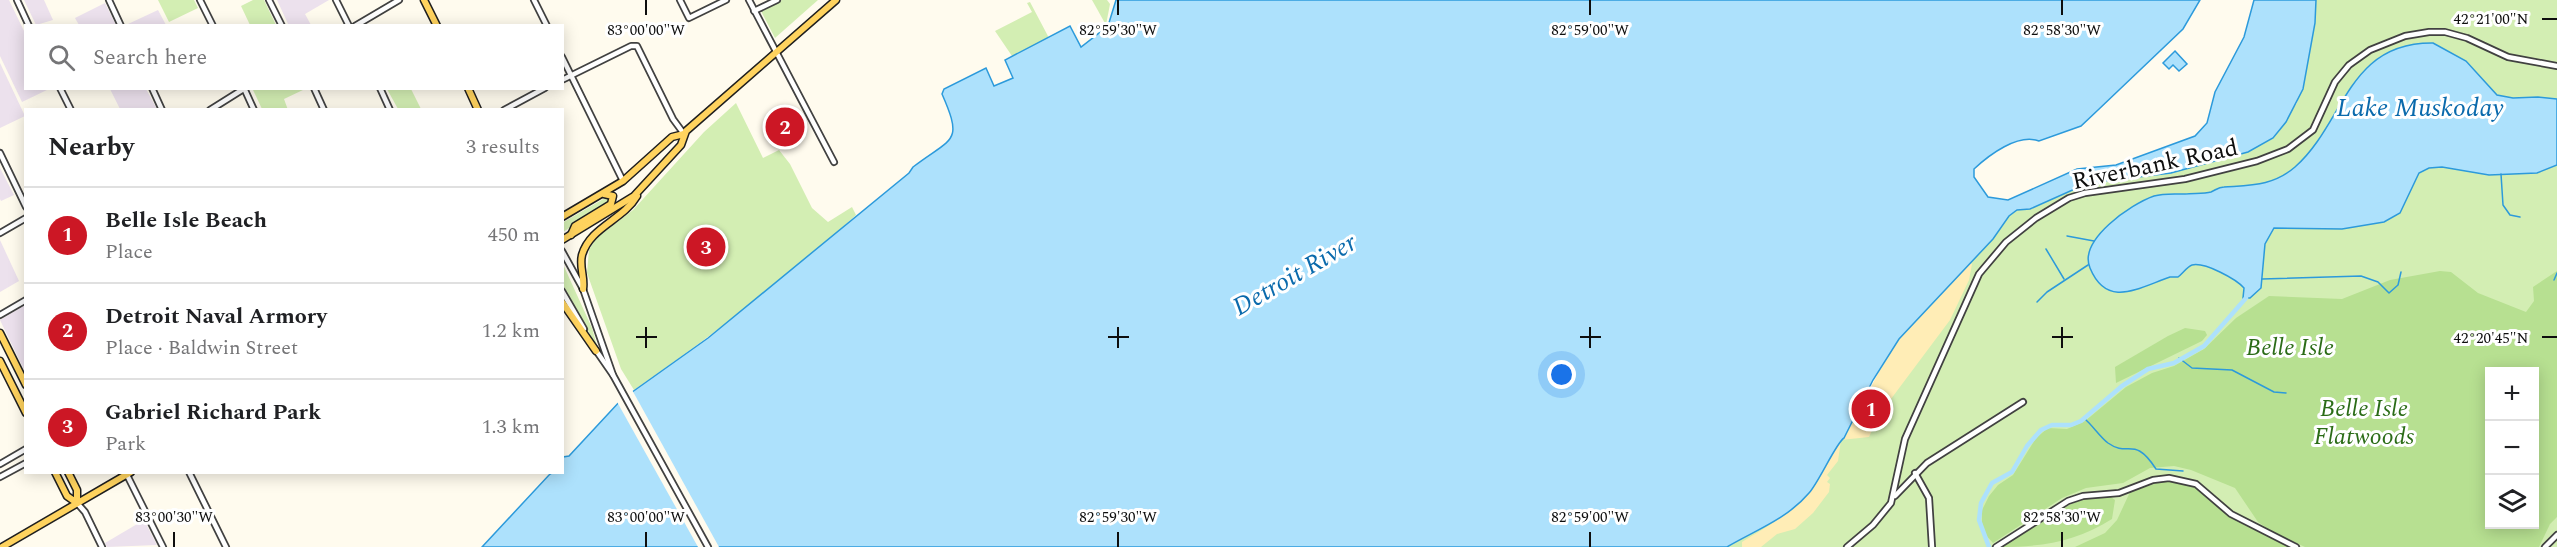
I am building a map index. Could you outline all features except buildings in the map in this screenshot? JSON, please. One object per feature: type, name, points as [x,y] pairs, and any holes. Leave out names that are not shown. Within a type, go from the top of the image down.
[{"type":"main road","points":[[424,0],[436,24]]},
{"type":"main road","points":[[564,216],[623,181],[672,137],[684,134],[831,2]]},
{"type":"main road","points":[[469,90],[477,108]]},
{"type":"main road","points":[[583,289],[582,260],[587,244],[598,231],[631,206],[641,190],[681,145],[684,134]]},
{"type":"main road","points":[[564,239],[641,190]]},
{"type":"main road","points":[[571,235],[575,226],[612,203],[611,194],[600,195]]},
{"type":"main road","points":[[564,305],[596,351]]},
{"type":"main road","points":[[0,333],[24,381]]},
{"type":"main road","points":[[0,361],[24,409]]},
{"type":"main road","points":[[56,474],[66,496],[77,503]]},
{"type":"main road","points":[[69,474],[74,483],[77,503]]},
{"type":"main road","points":[[2,547],[127,474]]},
{"type":"main road","points":[[63,489],[70,489],[74,483]]},
{"type":"street","points":[[17,0],[28,24]]},
{"type":"street","points":[[109,0],[120,24]]},
{"type":"street","points":[[200,0],[212,24]]},
{"type":"street","points":[[269,0],[281,24]]},
{"type":"street","points":[[336,0],[348,24]]},
{"type":"street","points":[[358,24],[399,0]]},
{"type":"street","points":[[534,0],[546,24]]},
{"type":"street","points":[[680,0],[689,18],[726,0]]},
{"type":"street","points":[[749,0],[834,162]]},
{"type":"street","points":[[754,11],[777,0]]},
{"type":"street","name":"Riverbank Road","points":[[1847,547],[1873,525],[1893,498],[1905,439],[1979,273],[2006,242],[2036,218],[2076,195],[2185,179],[2281,153],[2308,136],[2321,116],[2335,82],[2354,60],[2370,50],[2419,33],[2452,34],[2508,57],[2557,66]]},
{"type":"street","points":[[564,79],[635,46],[673,119],[684,134]]},
{"type":"street","points":[[564,61],[623,181]]},
{"type":"street","points":[[61,90],[70,108]]},
{"type":"street","points":[[153,90],[161,108]]},
{"type":"street","points":[[213,108],[242,90]]},
{"type":"street","points":[[244,90],[253,108]]},
{"type":"street","points":[[315,90],[323,108]]},
{"type":"street","points":[[381,90],[389,108]]},
{"type":"street","points":[[508,108],[541,90]]},
{"type":"street","points":[[0,153],[24,203]]},
{"type":"street","points":[[0,232],[24,219]]},
{"type":"street","points":[[565,259],[583,289],[613,375]]},
{"type":"street","points":[[564,295],[596,351],[613,375],[708,547]]},
{"type":"street","points":[[0,315],[24,301]]},
{"type":"street","points":[[15,391],[24,386]]},
{"type":"street","points":[[1893,498],[1914,473],[1941,452],[2023,402]]},
{"type":"street","points":[[0,464],[24,450]]},
{"type":"street","points":[[0,477],[24,464]]},
{"type":"street","points":[[1914,473],[1929,498],[1932,547]]},
{"type":"street","points":[[129,474],[163,547]]},
{"type":"street","points":[[190,474],[226,547]]},
{"type":"street","points":[[1996,547],[2068,501],[2083,496],[2119,493],[2153,480],[2169,478],[2196,484],[2231,514],[2296,547]]},
{"type":"street","points":[[77,503],[85,512],[102,547]]},
{"type":"street","points":[[2545,547],[2557,535]]},
{"type":"shaded area","points":[[0,0],[9,0],[24,31],[24,90],[47,90],[22,102],[0,56]]},
{"type":"shaded area","points":[[24,0],[44,0],[53,20],[36,24]]},
{"type":"shaded area","points":[[277,0],[329,0],[305,14],[310,24],[288,24]]},
{"type":"shaded area","points":[[105,3],[116,24],[78,24],[75,18]]},
{"type":"shaded area","points":[[158,10],[165,24],[128,24]]},
{"type":"shaded area","points":[[0,63],[24,116],[0,128]]},
{"type":"shaded area","points":[[110,90],[147,90],[156,108],[120,108]]},
{"type":"shaded area","points":[[0,168],[14,195],[1,201],[0,199]]},
{"type":"shaded area","points":[[0,240],[19,281],[0,292]]},
{"type":"shaded area","points":[[24,306],[24,370],[0,320]]},
{"type":"shaded area","points":[[144,520],[157,545],[107,547],[105,543]]},
{"type":"green space","points":[[158,0],[194,0],[198,8],[169,22]]},
{"type":"green space","points":[[253,0],[264,0],[276,24],[250,24],[241,6]]},
{"type":"green space","points":[[782,0],[818,0],[775,38],[761,11]]},
{"type":"green space","points":[[1092,0],[1107,0],[1110,4],[1106,25]]},
{"type":"green space","name":"Belle Isle","points":[[2316,0],[2557,0],[2557,547],[1727,547],[1773,521],[1781,519],[1840,440],[1912,322],[1993,239],[2009,216],[2017,210],[2030,209],[2077,188],[2148,174],[2171,173],[2273,138],[2297,103],[2315,23]]},
{"type":"green space","points":[[1030,2],[1049,38],[1012,56],[995,31],[1032,12],[1027,3]]},
{"type":"green space","points":[[253,90],[303,90],[284,99],[287,108],[262,108]]},
{"type":"green space","points":[[388,90],[412,90],[420,108],[397,108]]},
{"type":"green space","points":[[736,103],[763,158],[779,150],[790,164],[812,208],[828,222],[852,207],[856,215],[748,306],[634,390],[621,369],[587,273],[589,250],[596,238],[633,210],[704,132]]},
{"type":"green space","points":[[605,198],[610,199],[608,203],[564,231],[564,222]]},
{"type":"green space","points":[[564,266],[592,328],[598,349],[564,287]]},
{"type":"green space","name":"Belle Isle Flatwoods","points":[[2440,271],[2451,272],[2478,293],[2526,312],[2534,301],[2533,287],[2557,271],[2557,517],[2550,524],[2539,547],[2305,547],[2274,533],[2258,522],[2235,488],[2191,470],[2174,466],[2150,468],[2123,483],[2086,488],[2062,498],[1993,543],[1984,533],[1982,510],[1989,496],[1998,485],[2013,475],[2036,438],[2048,428],[2067,429],[2085,421],[2126,387],[2152,373],[2174,366],[2204,349],[2236,318],[2269,296],[2342,299],[2390,280]]},
{"type":"green space","points":[[2185,328],[2205,331],[2207,335],[2202,341],[2116,383],[2115,367]]},
{"type":"green space","points":[[2167,480],[2195,486],[2236,520],[2291,547],[2075,547],[2105,533],[2117,520],[2130,492]]},
{"type":"green space","points":[[2108,495],[2115,500],[2112,519],[2099,527],[2058,542],[1999,547],[2071,504]]},
{"type":"sand","points":[[1970,263],[1972,264],[1969,280],[1950,320],[1879,415],[1869,437],[1842,440],[1890,351],[1912,322]]},
{"type":"sand","points":[[1841,441],[1838,461],[1827,475],[1830,478],[1827,482],[1830,484],[1829,492],[1813,513],[1795,529],[1777,534],[1761,547],[1742,547],[1742,542],[1769,526],[1802,501],[1818,480]]},
{"type":"water","name":"Detroit River","points":[[1116,0],[2200,0],[2183,29],[2081,126],[2039,141],[2031,139],[2013,143],[1996,152],[1974,169],[1974,177],[1988,197],[2008,200],[2077,169],[2116,165],[2195,136],[2207,123],[2215,92],[2244,37],[2254,0],[2316,0],[2315,23],[2303,89],[2286,122],[2273,138],[2248,152],[2171,173],[2105,181],[2077,188],[2030,209],[2017,210],[2009,216],[1993,239],[1899,339],[1873,380],[1844,438],[1809,493],[1781,517],[1727,547],[482,547],[549,475],[564,474],[564,457],[569,456],[621,400],[708,338],[909,173],[913,167],[945,144],[953,131],[949,110],[942,94],[944,89],[986,68],[994,86],[1013,78],[1005,60],[1070,26],[1081,47],[1108,26]]},
{"type":"water","name":"Lake Muskoday","points":[[2433,43],[2466,61],[2497,95],[2513,98],[2557,99],[2557,165],[2537,173],[2489,175],[2442,167],[2429,168],[2419,173],[2400,213],[2384,222],[2342,229],[2274,228],[2265,244],[2261,288],[2250,298],[2243,298],[2244,288],[2234,280],[2220,272],[2198,265],[2190,266],[2178,277],[2170,277],[2124,292],[2114,292],[2097,281],[2090,268],[2088,257],[2099,235],[2120,215],[2144,200],[2158,195],[2208,193],[2220,188],[2253,185],[2278,178],[2295,167],[2312,149],[2350,88],[2365,70],[2382,56],[2404,46]]},
{"type":"water","points":[[2175,51],[2187,64],[2179,71],[2173,65],[2169,69],[2163,63]]},
{"type":"pier","points":[[631,388],[719,547],[698,547],[616,400]]},
{"type":"waterway","points":[[2501,174],[2503,205],[2510,215],[2520,217]]},
{"type":"waterway","points":[[2067,236],[2094,241]]},
{"type":"waterway","points":[[2046,249],[2064,279]]},
{"type":"waterway","points":[[2037,302],[2047,292],[2088,265]]},
{"type":"waterway","points":[[2262,279],[2361,276],[2378,282],[2389,293],[2398,285],[2401,272]]},
{"type":"waterway","points":[[2554,280],[2557,273]]},
{"type":"waterway","points":[[1989,547],[1979,520],[1981,503],[1992,483],[2012,472],[2027,446],[2041,430],[2052,425],[2071,425],[2081,421],[2122,386],[2148,369],[2174,363],[2204,346],[2246,298]]},
{"type":"waterway","points":[[2179,358],[2192,368],[2232,370],[2274,392],[2286,393]]},
{"type":"waterway","points":[[2085,419],[2108,443],[2121,449],[2137,450],[2156,469],[2183,471]]},
{"type":"place","name":"Detroit Naval Armory","points":[[785,127]]},
{"type":"place","name":"Gabriel Richard Park","points":[[706,247]]},
{"type":"place","name":"Belle Isle Beach","points":[[1871,409]]}]
